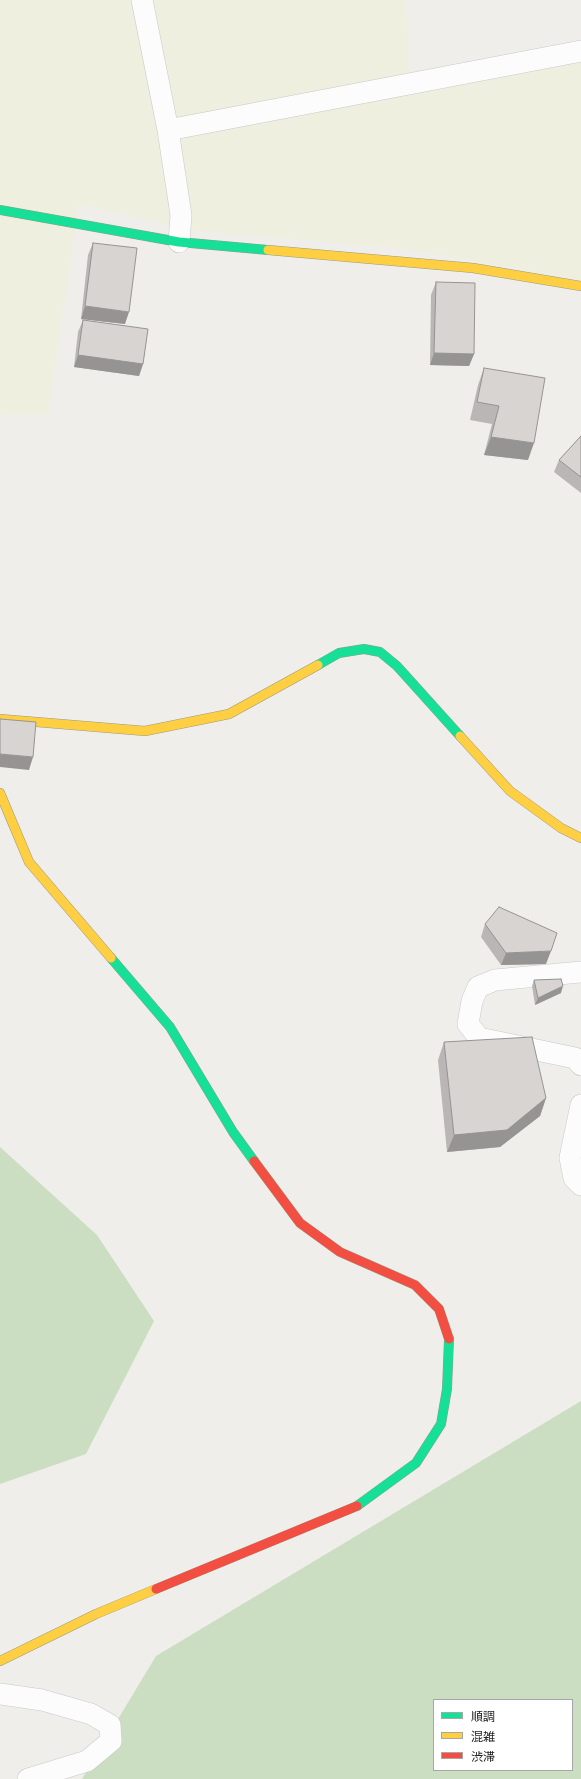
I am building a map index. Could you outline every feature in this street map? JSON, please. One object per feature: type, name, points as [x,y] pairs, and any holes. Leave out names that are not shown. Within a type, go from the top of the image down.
[{"type":"street","points":[[142,0],[168,130],[181,216],[179,242]]},
{"type":"street","points":[[168,130],[581,50]]},
{"type":"street","points":[[0,210],[179,242],[473,268],[581,286]]},
{"type":"street","points":[[0,719],[145,732],[228,714],[339,653],[364,649],[380,652],[397,666],[510,791],[561,828],[581,838]]},
{"type":"street","points":[[0,792],[29,862],[170,1027],[233,1132],[300,1222],[340,1252],[415,1285],[439,1309],[450,1338],[448,1389],[441,1424],[416,1463],[362,1504],[96,1614],[0,1662]]},
{"type":"street","points":[[581,972],[495,980],[478,987],[472,1001],[468,1024],[479,1038],[575,1058],[581,1065]]},
{"type":"street","points":[[581,1105],[570,1158],[574,1178],[581,1186]]},
{"type":"street","points":[[0,1694],[42,1700],[90,1714],[110,1725],[111,1741],[87,1761],[28,1779]]},
{"type":"green space","points":[[0,0],[406,0],[410,95],[581,62],[581,280],[400,248],[195,231],[79,204],[48,414],[0,415]]},
{"type":"green space","points":[[0,1147],[97,1235],[154,1321],[86,1454],[0,1484]]},
{"type":"green space","points":[[581,1401],[581,1779],[82,1779],[156,1656]]},
{"type":"building","points":[[93,243],[137,248],[129,312],[85,306]]},
{"type":"building","points":[[436,282],[475,283],[474,354],[434,353]]},
{"type":"building","points":[[83,320],[148,329],[143,364],[78,355]]},
{"type":"building","points":[[484,368],[545,378],[534,443],[491,437],[499,406],[477,402]]},
{"type":"building","points":[[581,436],[581,477],[559,460]]},
{"type":"building","points":[[0,719],[36,722],[33,757],[0,754]]},
{"type":"building","points":[[499,907],[557,933],[551,951],[506,953],[485,924]]},
{"type":"building","points":[[561,979],[563,986],[538,998],[534,980]]},
{"type":"building","points":[[532,1037],[546,1098],[507,1130],[454,1135],[444,1042]]},
{"type":"traffic: fast","points":[[0,210],[179,242],[268,250]]},
{"type":"traffic: fast","points":[[318,665],[339,653],[364,649],[380,652],[397,666],[460,736]]},
{"type":"traffic: fast","points":[[111,958],[170,1027],[233,1132],[254,1161]]},
{"type":"traffic: fast","points":[[357,1506],[416,1463],[441,1424],[447,1389],[449,1339]]},
{"type":"traffic: slow","points":[[268,250],[473,268],[581,286]]},
{"type":"traffic: slow","points":[[0,719],[145,731],[229,714],[318,665]]},
{"type":"traffic: slow","points":[[460,736],[510,791],[561,828],[581,838]]},
{"type":"traffic: slow","points":[[0,793],[29,862],[111,958]]},
{"type":"traffic: slow","points":[[0,1661],[96,1614],[156,1589]]},
{"type":"traffic: jam","points":[[254,1161],[300,1223],[340,1252],[415,1285],[439,1309],[449,1339]]},
{"type":"traffic: jam","points":[[156,1589],[357,1506]]}]
